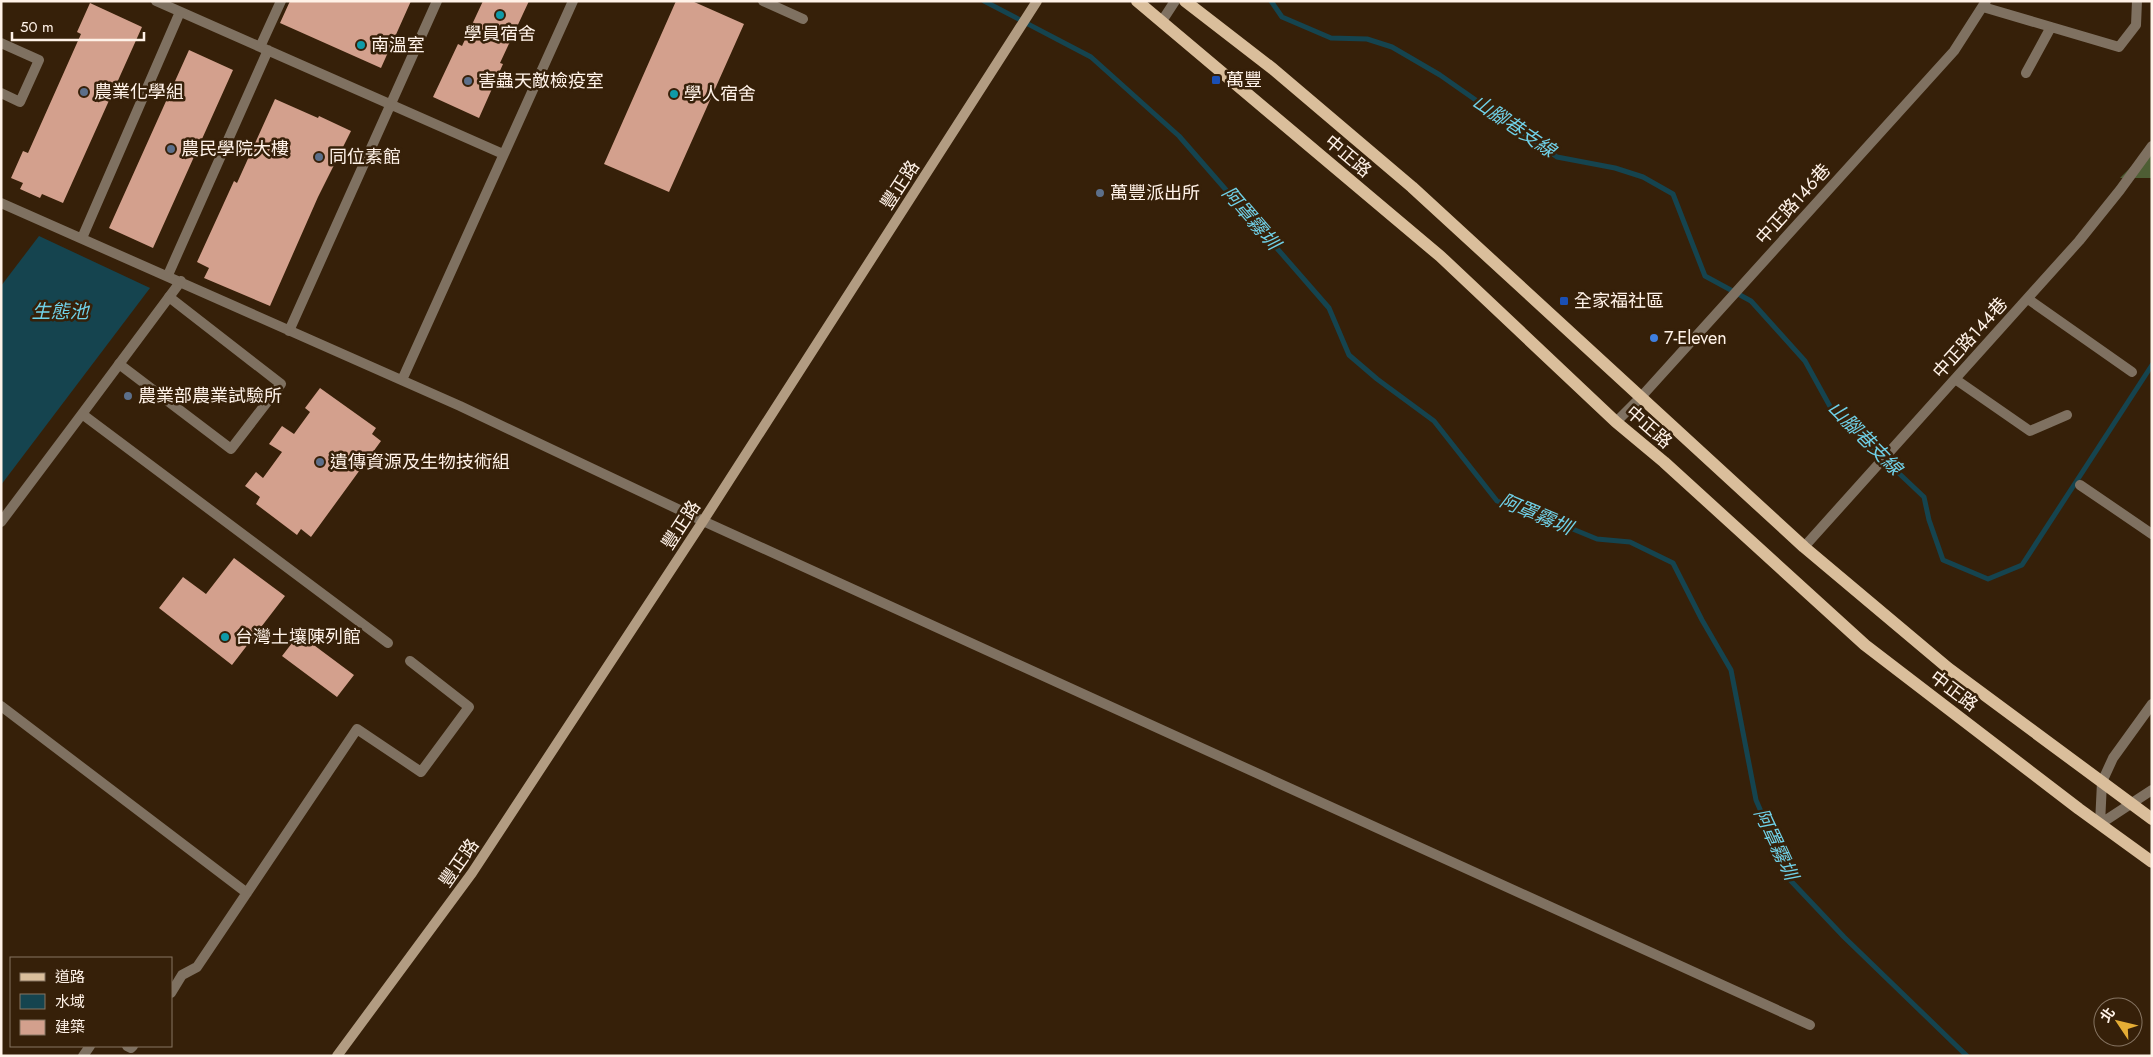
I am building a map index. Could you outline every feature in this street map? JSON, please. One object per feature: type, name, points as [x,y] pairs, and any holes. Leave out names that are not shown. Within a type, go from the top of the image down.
[{"type":"main road","name":"中正路","points":[[1137,1],[1440,256],[1616,422],[1671,469],[1865,645],[2152,862]]},
{"type":"main road","name":"中正路","points":[[1185,1],[1273,69],[1412,187],[1804,547],[1948,668],[2152,819]]},
{"type":"street","points":[[156,1],[503,154]]},
{"type":"street","points":[[168,276],[264,49],[281,1]]},
{"type":"street","points":[[289,331],[437,1]]},
{"type":"street","points":[[402,380],[574,1]]},
{"type":"street","points":[[763,1],[803,19]]},
{"type":"street","name":"豐正路","points":[[336,1056],[472,873],[703,521],[1037,1]]},
{"type":"street","points":[[1162,21],[1175,1]]},
{"type":"street","points":[[1985,4],[2051,27],[2119,47],[2136,25],[2137,1]]},
{"type":"street","name":"中正路146巷","points":[[1616,422],[1641,397],[1954,51],[1985,4]]},
{"type":"street","points":[[82,238],[180,12]]},
{"type":"street","points":[[2026,73],[2051,27]]},
{"type":"street","points":[[1,43],[39,60],[20,102],[1,93]]},
{"type":"street","name":"中正路144巷","points":[[1804,547],[2079,241],[2152,146]]},
{"type":"street","points":[[1,203],[402,380],[703,521],[1810,1025]]},
{"type":"street","points":[[1,522],[181,281]]},
{"type":"street","points":[[119,364],[231,450],[281,384],[169,297]]},
{"type":"street","points":[[2028,299],[2132,372]]},
{"type":"street","points":[[1955,379],[2030,431],[2067,415]]},
{"type":"street","points":[[82,414],[388,643]]},
{"type":"street","points":[[2080,485],[2152,534]]},
{"type":"street","points":[[172,991],[182,975],[197,967],[357,730],[421,772],[469,707],[410,661]]},
{"type":"street","points":[[2100,824],[2102,782],[2113,758],[2152,704]]},
{"type":"street","points":[[1,706],[247,892]]},
{"type":"street","points":[[2100,824],[2152,790]]},
{"type":"green space","points":[[2152,146],[2152,178],[2120,178]]},
{"type":"water","name":"生態池","points":[[39,236],[150,288],[1,485],[1,286]]},
{"type":"building","name":"南溫室","points":[[290,1],[411,1],[381,68],[280,23]]},
{"type":"building","points":[[483,1],[529,1],[500,63],[503,64],[479,118],[433,97],[458,44],[462,46]]},
{"type":"building","name":"學人宿舍","points":[[676,1],[692,1],[744,24],[669,192],[604,164]]},
{"type":"building","name":"農業化學組","points":[[90,3],[142,27],[63,203],[42,194],[40,198],[20,189],[23,183],[11,178],[23,151],[28,153],[81,34],[77,32]]},
{"type":"building","name":"農民學院大樓","points":[[189,50],[233,70],[153,248],[109,228]]},
{"type":"building","points":[[275,99],[351,131],[318,197],[270,306],[204,278],[209,268],[197,262],[234,181],[237,183]]},
{"type":"building","name":"遺傳資源及生物技術組","points":[[320,388],[376,428],[372,434],[381,441],[311,537],[301,529],[297,535],[256,504],[260,497],[245,486],[256,472],[263,478],[282,452],[269,444],[282,426],[294,434],[310,412],[305,408]]},
{"type":"building","name":"台灣土壤陳列館","points":[[234,558],[285,596],[232,665],[159,608],[183,577],[206,594]]},
{"type":"building","points":[[299,634],[354,675],[337,697],[282,656]]},
{"type":"waterway","name":"阿罩霧圳","points":[[984,1],[1091,57],[1179,136],[1329,308],[1349,355],[1377,379],[1434,421],[1497,501],[1546,518],[1597,539],[1630,542],[1673,563],[1702,620],[1731,670],[1756,800],[1791,881],[1844,937],[1967,1056]]},
{"type":"waterway","name":"山腳巷支線","points":[[1271,1],[1282,17],[1331,38],[1367,39],[1392,47],[1440,75],[1557,157],[1615,168],[1643,177],[1673,194],[1705,276],[1751,301],[1805,361],[1832,410],[1924,497],[1929,520],[1943,560],[1988,579],[2022,565],[2152,365]]},
{"type":"place","name":"學員宿舍","points":[[500,15]]},
{"type":"place","name":"南溫室","points":[[361,45]]},
{"type":"place","name":"萬豐","points":[[1216,80]]},
{"type":"place","name":"害蟲天敵檢疫室","points":[[468,81]]},
{"type":"place","name":"農業化學組","points":[[84,92]]},
{"type":"place","name":"學人宿舍","points":[[674,94]]},
{"type":"place","name":"農民學院大樓","points":[[171,149]]},
{"type":"place","name":"同位素館","points":[[319,157]]},
{"type":"place","name":"萬豐派出所","points":[[1100,193]]},
{"type":"place","name":"全家福社區","points":[[1564,301]]},
{"type":"place","name":"7-Eleven","points":[[1654,338]]},
{"type":"place","name":"農業部農業試驗所","points":[[128,396]]},
{"type":"place","name":"遺傳資源及生物技術組","points":[[320,462]]},
{"type":"place","name":"台灣土壤陳列館","points":[[225,637]]}]
